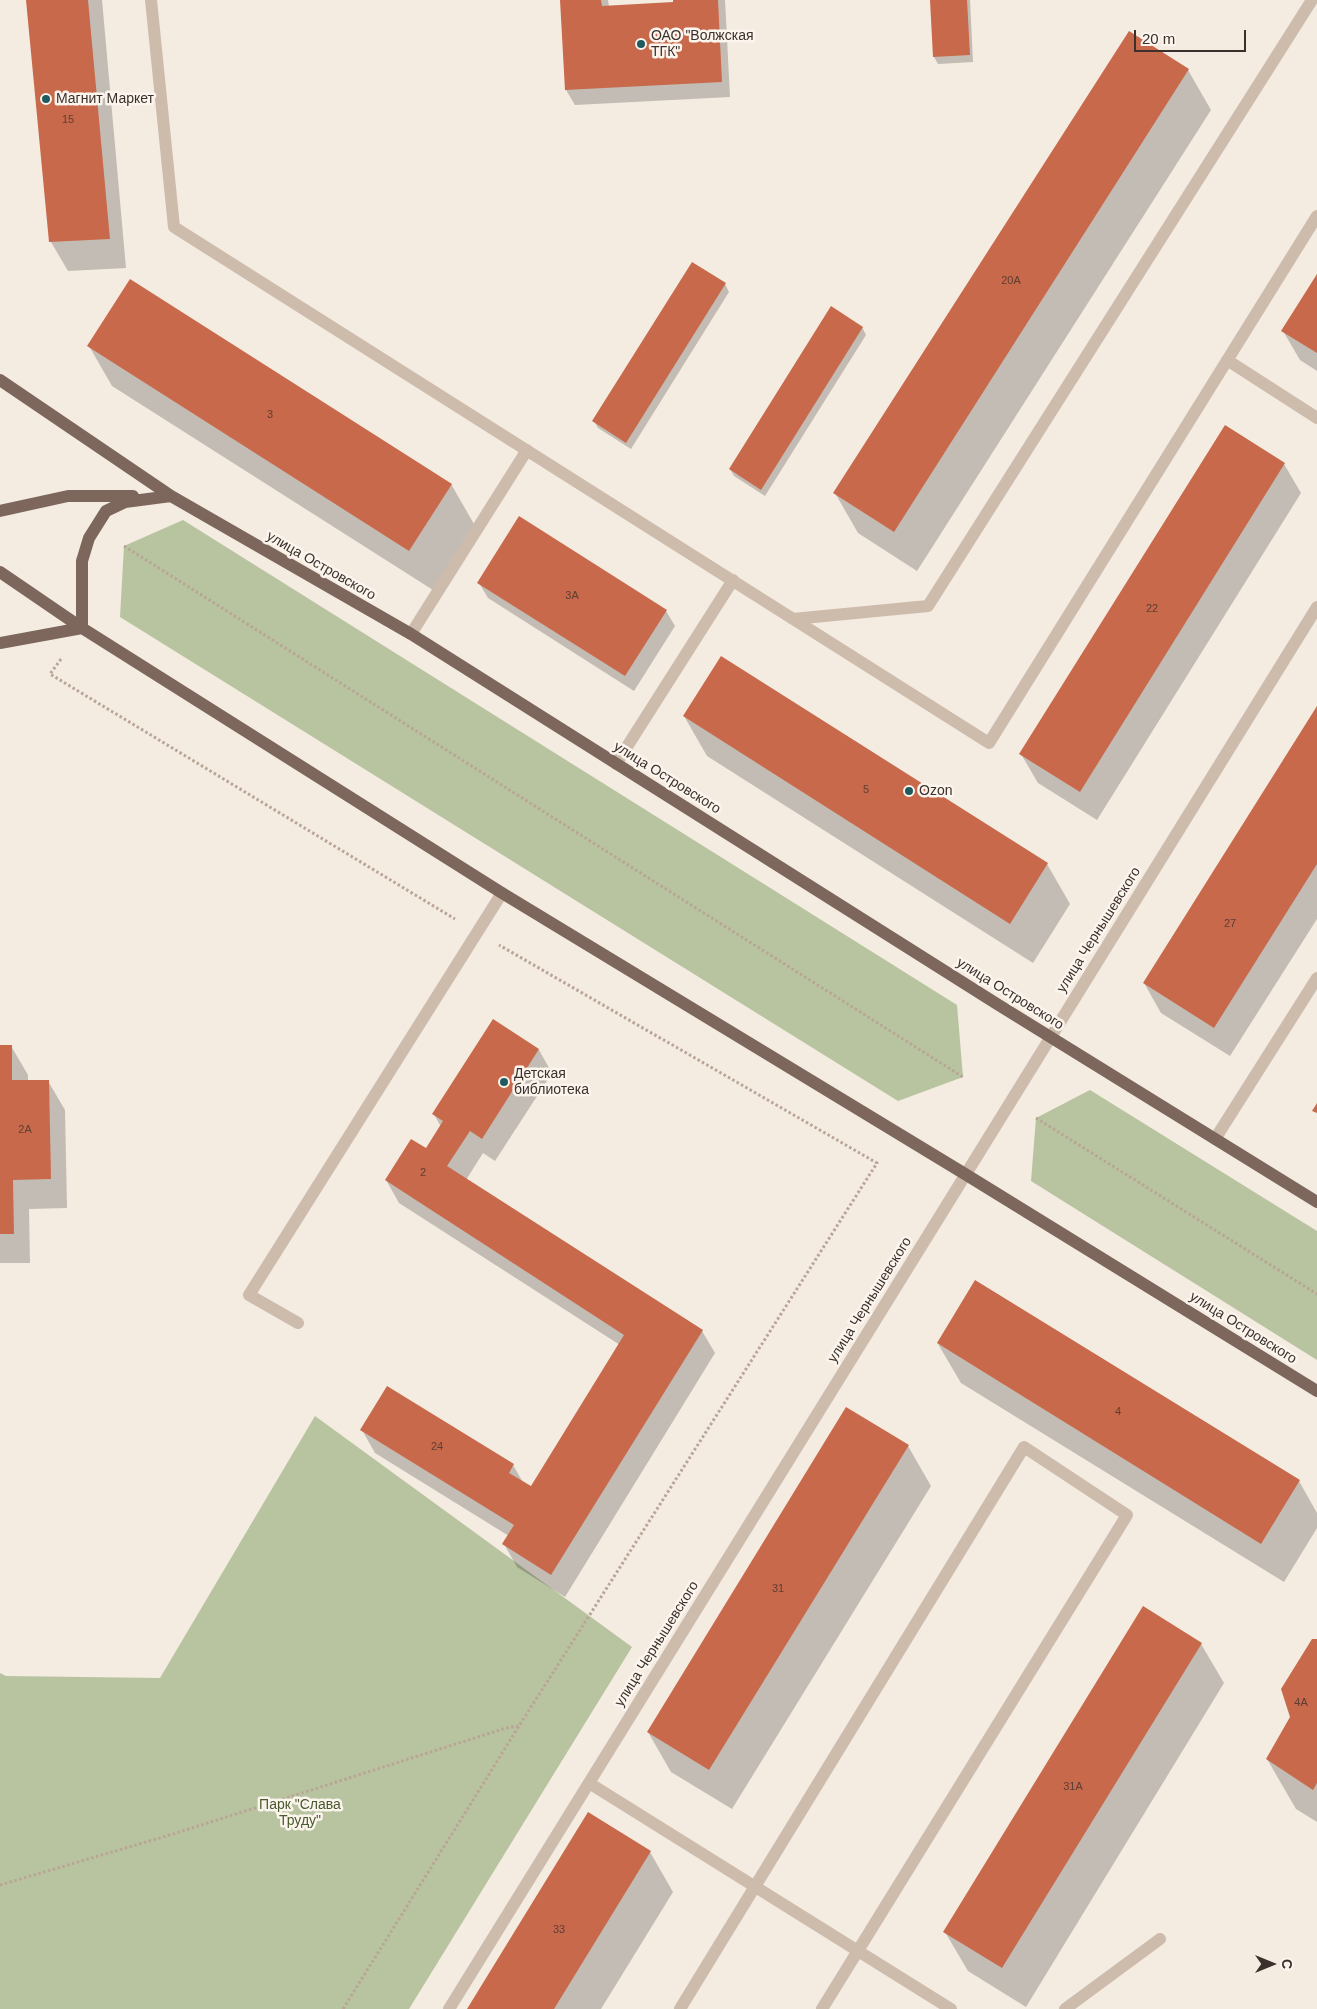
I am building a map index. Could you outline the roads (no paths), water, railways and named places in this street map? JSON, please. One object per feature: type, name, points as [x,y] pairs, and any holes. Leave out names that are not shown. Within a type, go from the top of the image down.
[{"type":"main road","name":"улица Островского","points":[[0,380],[171,496],[411,634],[1050,1037],[1317,1202]]},
{"type":"main road","points":[[0,511],[68,496],[171,496]]},
{"type":"main road","points":[[0,643],[82,628],[82,561],[89,538],[106,511],[126,502],[171,496]]},
{"type":"main road","name":"улица Островского","points":[[0,572],[82,628],[502,893],[965,1174],[1317,1391]]},
{"type":"street","points":[[151,0],[174,228],[989,743],[1317,216]]},
{"type":"street","points":[[793,618],[928,606],[1312,0]]},
{"type":"street","points":[[1227,360],[1317,418]]},
{"type":"street","points":[[411,634],[527,450]]},
{"type":"street","points":[[616,764],[733,580]]},
{"type":"street","name":"улица Чернышевского","points":[[449,2009],[1317,607]]},
{"type":"street","points":[[298,1323],[249,1295],[502,893]]},
{"type":"street","points":[[1215,1139],[1317,978]]},
{"type":"street","points":[[680,2009],[1024,1448],[1127,1515],[859,1952],[822,2009]]},
{"type":"street","points":[[589,1782],[951,2009]]},
{"type":"street","points":[[1065,2009],[1160,1939]]},
{"type":"place","name":"ОАО \"Волжская ТГК\"","points":[[641,44]]},
{"type":"place","name":"Магнит Маркет","points":[[46,99]]},
{"type":"place","name":"Ozon","points":[[909,791]]},
{"type":"place","name":"Детская библиотека","points":[[504,1082]]},
{"type":"park label","name":"Парк \"Слава Труду\"","points":[[300,1814]]}]
